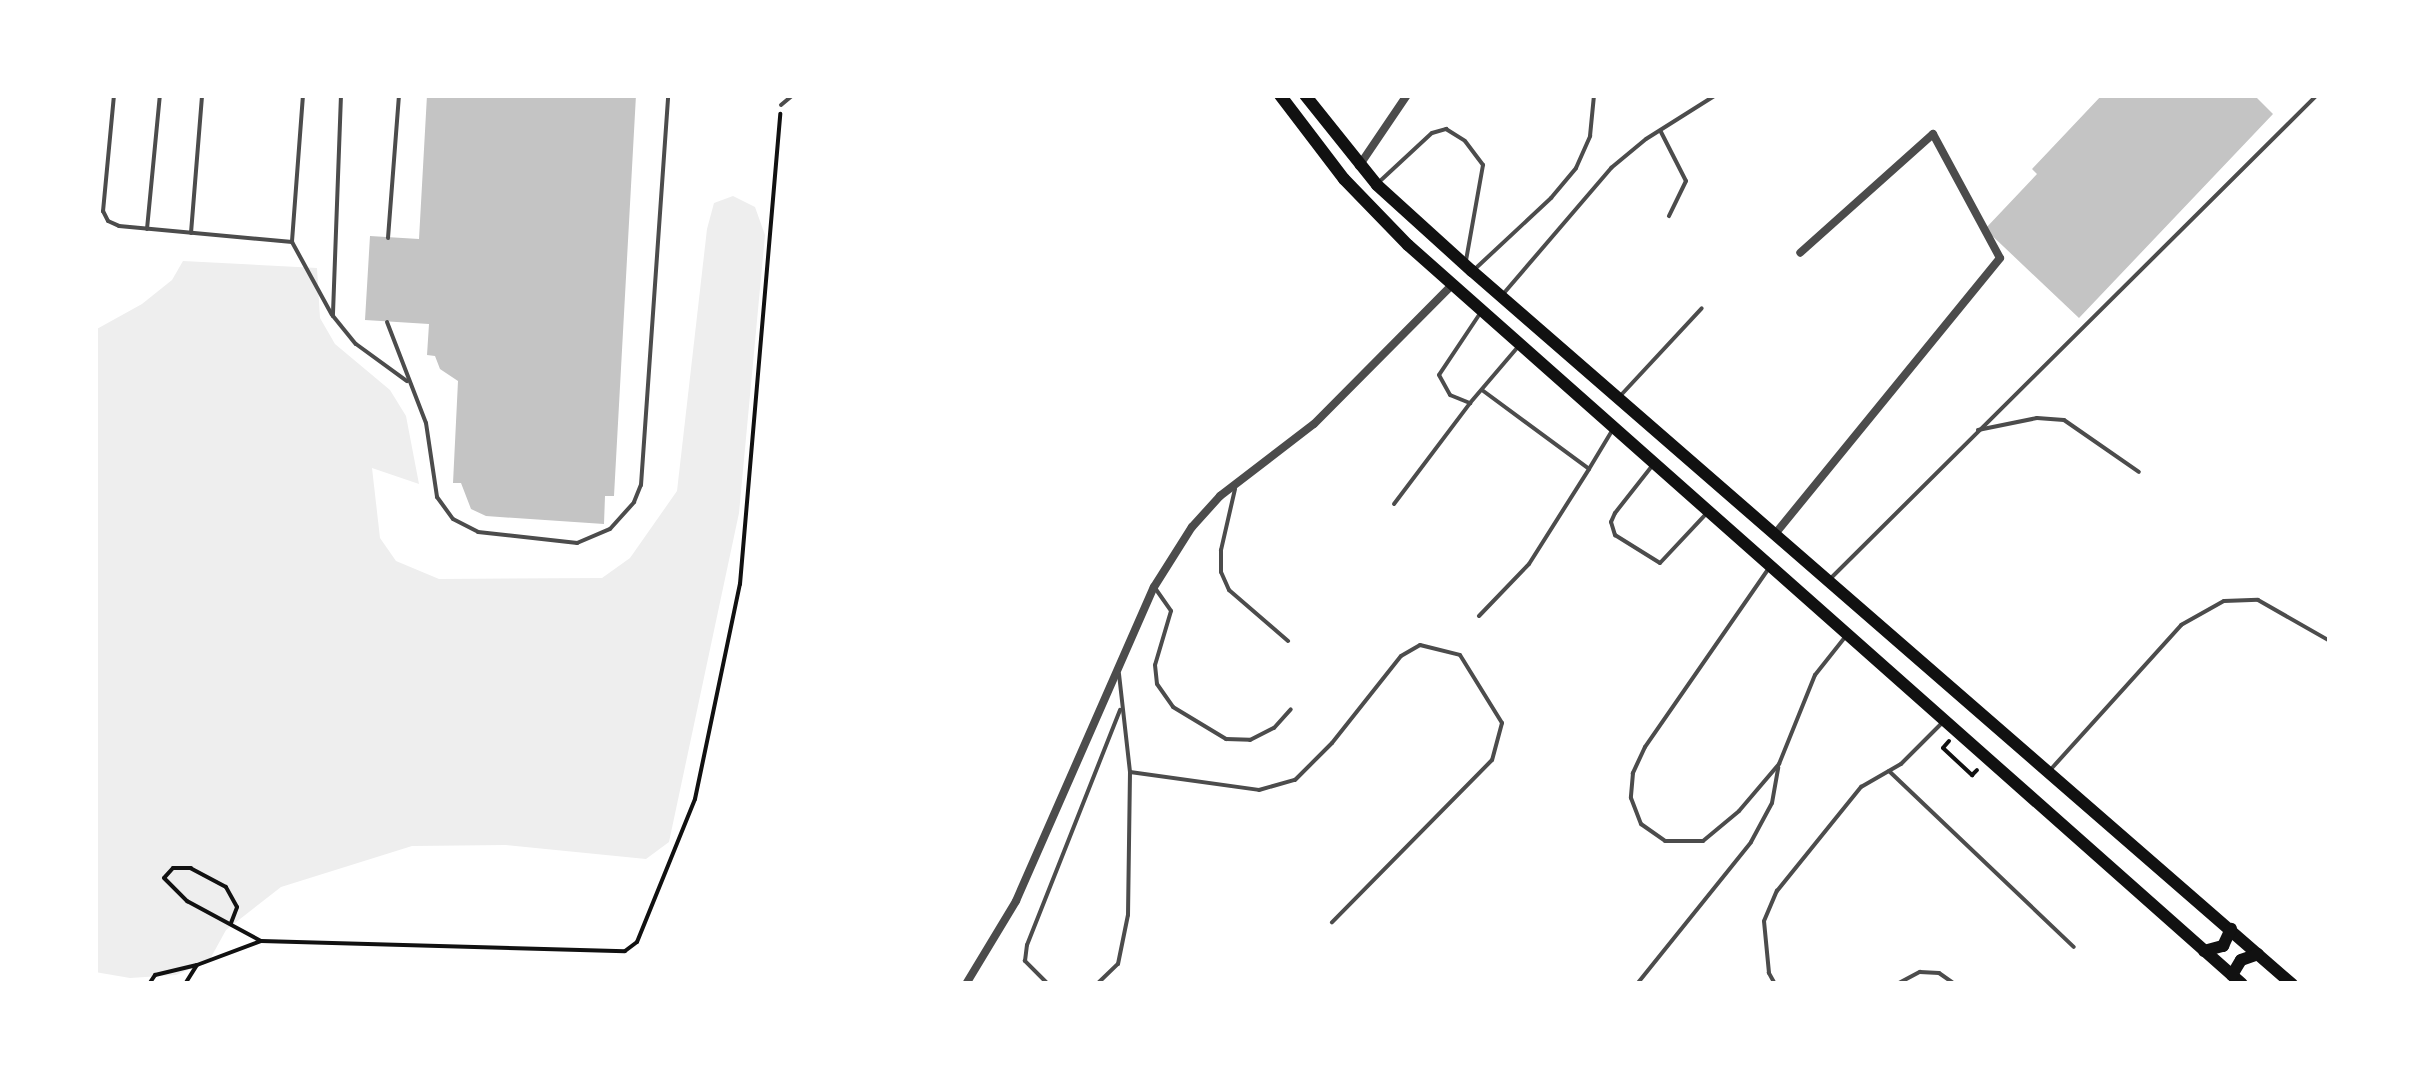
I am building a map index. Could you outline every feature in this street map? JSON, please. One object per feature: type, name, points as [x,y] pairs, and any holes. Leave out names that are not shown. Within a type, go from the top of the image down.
[{"type":"highway","points":[[1280,95],[1344,179],[1452,285],[1772,564],[2235,981],[2241,960],[2258,954]]},
{"type":"highway","points":[[1305,95],[1377,185],[1500,296],[2292,984]]},
{"type":"highway","points":[[2204,951],[2223,946],[2230,929]]},
{"type":"street","points":[[1359,166],[1407,95]]},
{"type":"street","points":[[1774,534],[2000,258],[1933,134],[1800,253]]},
{"type":"street","points":[[966,984],[1016,901],[1154,586],[1192,527],[1236,484],[1314,424],[1452,285]]},
{"type":"lane","points":[[114,95],[103,211],[108,221],[120,226],[292,242]]},
{"type":"lane","points":[[147,229],[160,95]]},
{"type":"lane","points":[[191,233],[202,95]]},
{"type":"lane","points":[[302,95],[292,242],[333,316],[356,344],[408,381]]},
{"type":"lane","points":[[333,316],[341,95]]},
{"type":"lane","points":[[388,238],[399,95]]},
{"type":"lane","points":[[387,322],[426,423],[437,497],[465,527],[577,543],[610,530],[624,517],[640,484],[668,95]]},
{"type":"lane","points":[[781,105],[782,95]]},
{"type":"lane","points":[[781,105],[792,95]]},
{"type":"lane","points":[[1469,268],[1551,198],[1576,168],[1590,136],[1594,95]]},
{"type":"lane","points":[[1500,296],[1611,168],[1716,95]]},
{"type":"lane","points":[[1828,581],[2317,95]]},
{"type":"lane","points":[[1377,185],[1432,133],[1446,130],[1465,141],[1482,165],[1469,268]]},
{"type":"lane","points":[[1661,132],[1686,181],[1670,216]]},
{"type":"lane","points":[[1619,398],[1702,308]]},
{"type":"lane","points":[[1470,403],[1450,395],[1439,375],[1482,311]]},
{"type":"lane","points":[[1394,504],[1520,344]]},
{"type":"lane","points":[[1482,390],[1589,469]]},
{"type":"lane","points":[[1978,430],[2037,418],[2064,420],[2139,472]]},
{"type":"lane","points":[[1478,616],[1529,564],[1615,426]]},
{"type":"lane","points":[[1655,462],[1616,513],[1611,522],[1615,534],[1660,563],[1710,509]]},
{"type":"lane","points":[[1236,484],[1221,550],[1221,572],[1229,590],[1288,641]]},
{"type":"lane","points":[[1772,564],[1645,747],[1633,774],[1631,798],[1641,824],[1666,841],[1703,841],[1739,811],[1778,764]]},
{"type":"lane","points":[[1154,586],[1171,612],[1156,665],[1157,684],[1173,707],[1226,740],[1250,740],[1274,728],[1291,709]]},
{"type":"lane","points":[[2049,772],[2181,626],[2224,601],[2258,600],[2330,641]]},
{"type":"lane","points":[[1638,984],[1752,842],[1772,803],[1778,764],[1815,675],[1848,632]]},
{"type":"lane","points":[[1130,772],[1259,790],[1295,780],[1332,742],[1401,656],[1420,645],[1460,655],[1502,723],[1492,760],[1332,922]]},
{"type":"lane","points":[[1097,984],[1118,964],[1128,915],[1130,772],[1118,665]]},
{"type":"lane","points":[[1048,984],[1026,961],[1027,944],[1122,706]]},
{"type":"lane","points":[[1775,984],[1769,973],[1764,921],[1777,890],[1861,787],[1912,756],[1946,719]]},
{"type":"lane","points":[[1889,771],[2074,947]]},
{"type":"lane","points":[[1897,984],[1920,972],[1939,973],[1955,984]]},
{"type":"path","points":[[149,984],[156,975],[260,942],[625,951],[647,926],[695,799],[740,584],[781,105]]},
{"type":"path","points":[[1943,748],[1972,775]]},
{"type":"path","points":[[231,923],[237,908],[226,887],[191,868],[173,868],[164,878],[187,901],[260,942]]},
{"type":"path","points":[[185,984],[197,965]]},
{"type":"shaded area","points":[[733,196],[755,207],[765,235],[739,513],[669,842],[646,859],[506,845],[412,846],[281,887],[226,930],[209,961],[176,975],[130,978],[95,972],[95,330],[142,304],[172,280],[183,261],[317,268],[320,318],[335,344],[390,390],[406,416],[419,484],[372,468],[380,538],[396,561],[439,579],[602,578],[630,558],[677,491],[707,229],[714,203]]},
{"type":"building","points":[[427,95],[636,95],[614,496],[605,496],[604,524],[486,516],[471,509],[461,483],[453,483],[458,381],[440,369],[435,356],[427,355],[429,324],[365,320],[370,236],[419,239]]},
{"type":"building","points":[[2102,95],[2254,95],[2273,114],[2079,318],[1985,229],[2037,174],[2032,169]]}]
